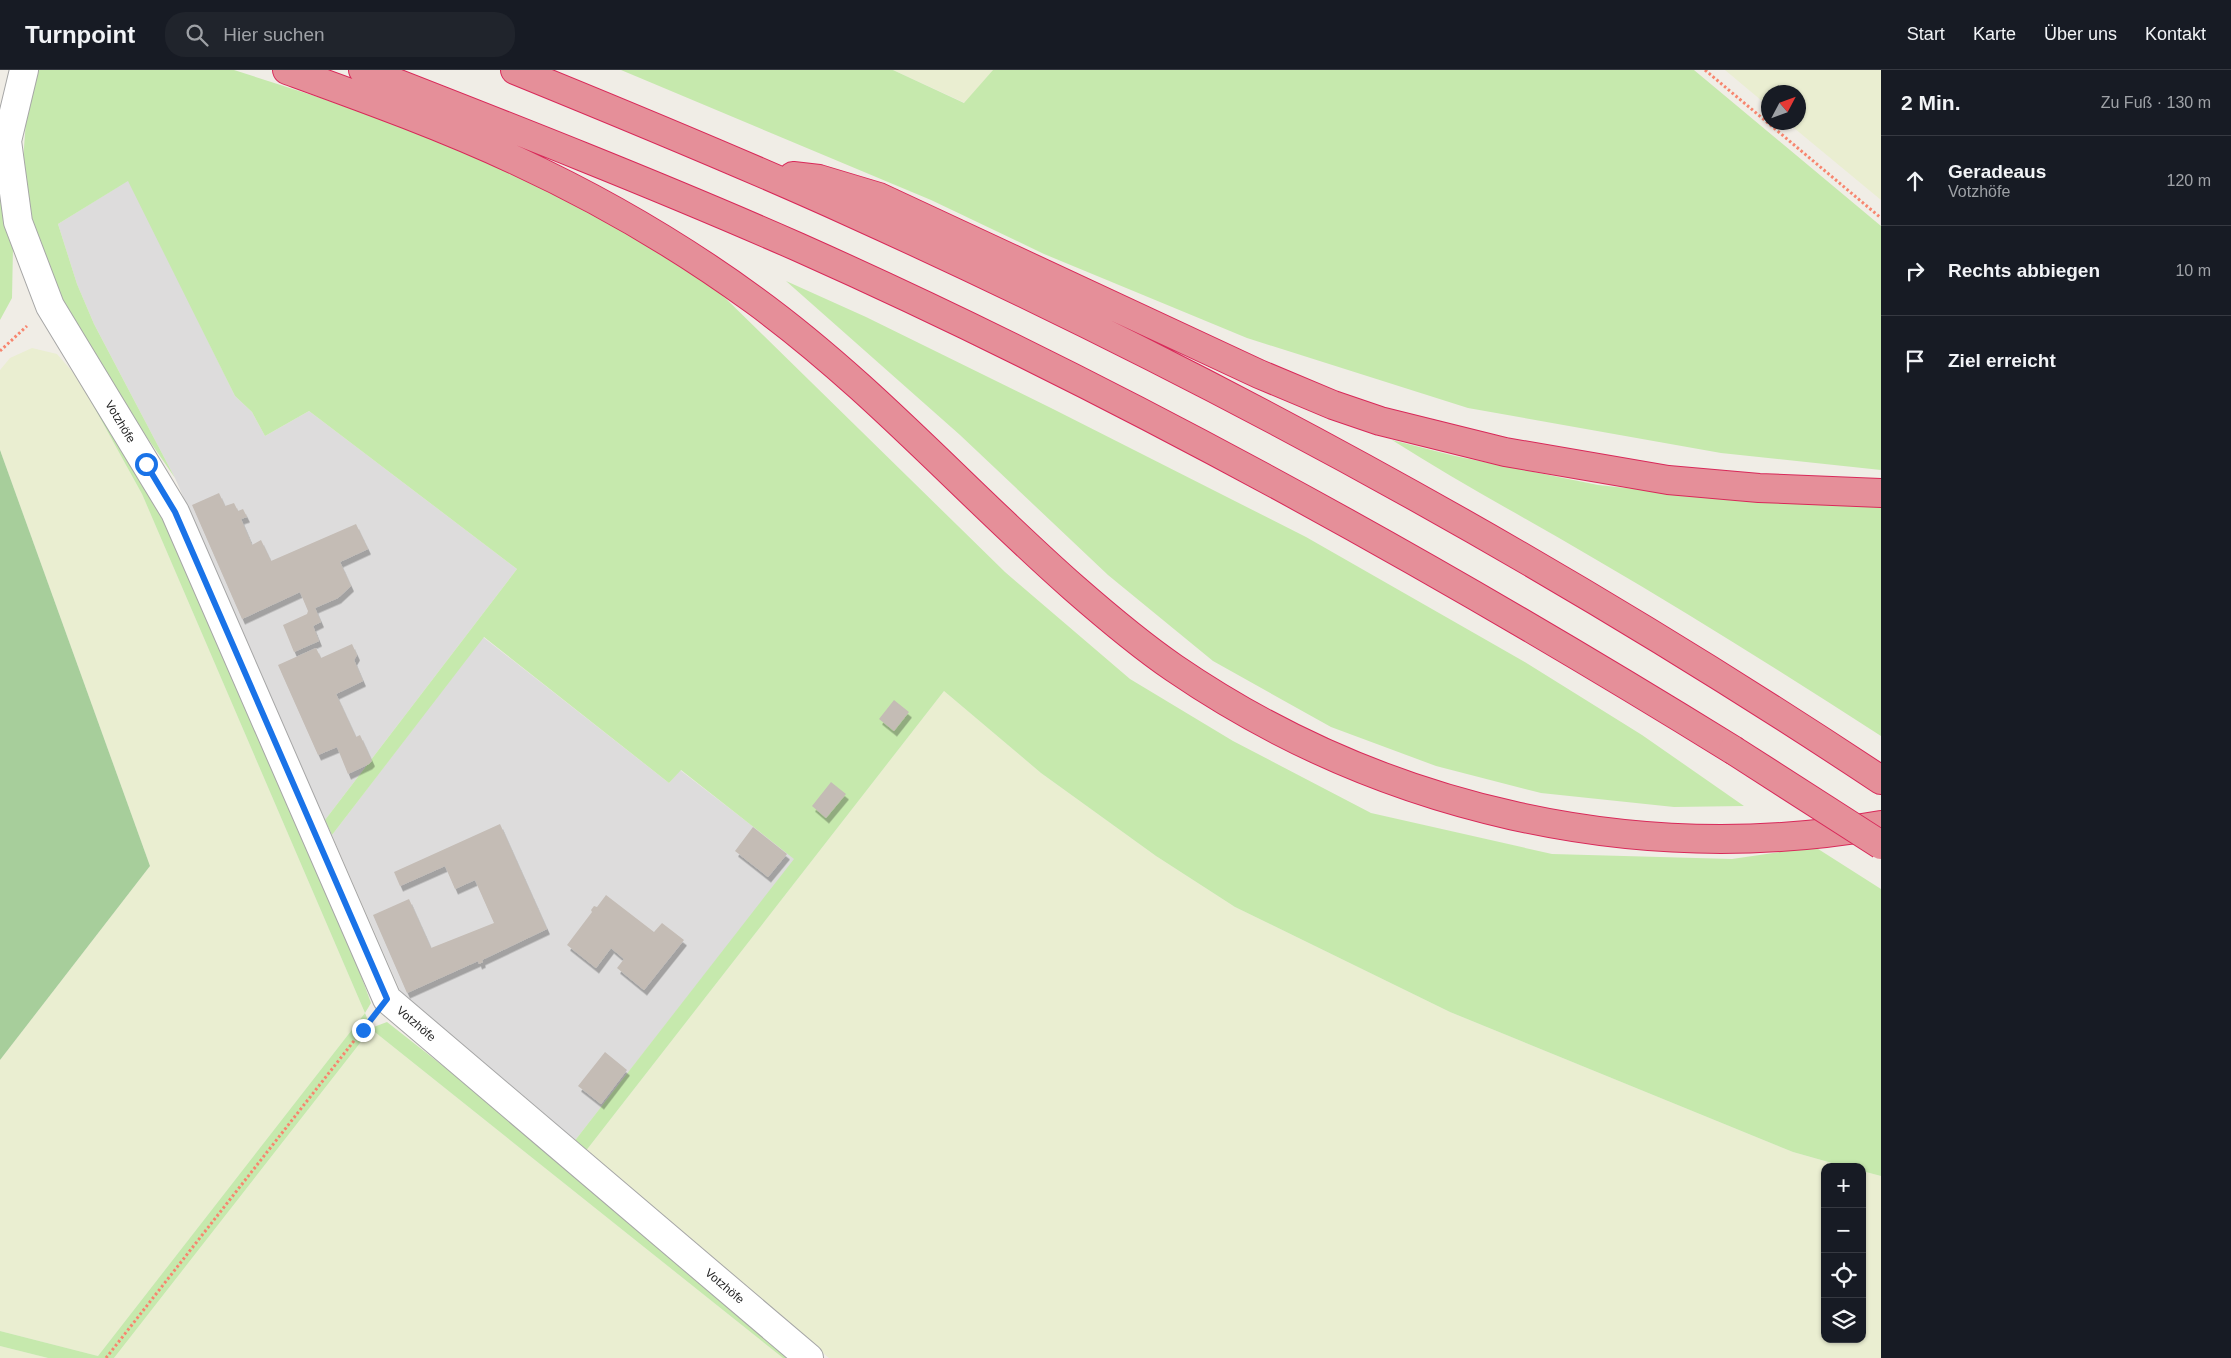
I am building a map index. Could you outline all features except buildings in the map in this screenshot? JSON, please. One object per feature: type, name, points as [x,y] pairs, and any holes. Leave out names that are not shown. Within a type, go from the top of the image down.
[{"type":"highway","points":[[287,70],[435,126],[520,162],[618,213],[708,268],[774,315],[816,349],[914,436],[1071,586],[1137,641],[1205,689],[1304,744],[1376,776],[1448,800],[1515,817],[1585,829],[1660,837],[1736,838],[1798,836],[1881,825]]},
{"type":"highway","points":[[363,70],[535,138],[796,247],[1064,374],[1244,466],[1448,579],[1583,658],[1733,750],[1881,846]]},
{"type":"highway","points":[[515,70],[762,173],[994,280],[1252,409],[1514,552],[1786,718],[1881,780]]},
{"type":"highway","points":[[762,173],[819,179],[879,197],[1259,374],[1324,402],[1380,421],[1505,452],[1668,480],[1768,489],[1881,494]]},
{"type":"street","name":"Votzhöfe","points":[[24,70],[7,141],[18,222],[50,306],[175,512],[387,999],[809,1358]]},
{"type":"path","points":[[1705,70],[1881,218]]},
{"type":"path","points":[[0,351],[50,306]]},
{"type":"path","points":[[106,1358],[387,999]]},
{"type":"shaded area","points":[[129,180],[235,396],[252,412],[265,436],[309,411],[517,569],[325,820],[175,478],[94,324],[77,284],[58,224]]},
{"type":"shaded area","points":[[483,637],[669,783],[680,770],[795,859],[573,1143],[402,995],[332,835]]},
{"type":"green space","points":[[38,70],[234,70],[321,98],[454,146],[589,210],[717,290],[1005,572],[1130,679],[1233,741],[1371,813],[1552,854],[1732,859],[1815,847],[1881,889],[1881,1176],[1866,1172],[1866,1163],[1832,1163],[1793,1152],[1450,1012],[1235,907],[1156,856],[1041,773],[944,691],[585,1152],[573,1143],[794,859],[681,770],[669,783],[484,637],[332,835],[325,820],[517,569],[309,411],[265,436],[252,412],[235,396],[128,181],[58,224],[77,284],[94,324],[175,478],[122,401],[52,284],[31,215],[23,161],[27,107]]},
{"type":"green space","points":[[621,70],[893,70],[964,103],[993,70],[1694,70],[1761,126],[1761,130],[1766,130],[1881,226],[1881,470],[1721,453],[1468,408],[1247,338],[1044,254],[931,200]]},
{"type":"green space","points":[[893,70],[993,70],[965,103]]},
{"type":"green space","points":[[1725,70],[1881,70],[1881,200],[1796,130],[1806,130],[1806,85],[1761,85],[1761,100]]},
{"type":"green space","points":[[0,194],[13,247],[12,298],[0,320]]},
{"type":"green space","points":[[786,281],[866,317],[1053,409],[1306,537],[1523,661],[1642,735],[1744,806],[1674,807],[1541,793],[1436,766],[1331,727],[1213,661],[1108,575],[960,435]]},
{"type":"green space","points":[[32,348],[57,354],[78,378],[142,494],[365,1013],[98,1356],[0,1331],[0,1060],[150,866],[0,450],[0,370],[10,358]]},
{"type":"green space","points":[[78,378],[160,509],[320,863],[371,1003],[365,1013],[142,494]]},
{"type":"green space","points":[[1392,440],[1455,456],[1598,485],[1755,502],[1881,506],[1881,736],[1667,602]]},
{"type":"green space","points":[[0,450],[150,866],[0,1060]]},
{"type":"green space","points":[[944,691],[1041,773],[1156,856],[1235,907],[1450,1012],[1793,1152],[1831,1163],[1821,1163],[1821,1343],[1866,1343],[1866,1172],[1881,1176],[1881,1358],[829,1358],[585,1152]]},
{"type":"green space","points":[[365,1013],[371,1028],[387,1022],[564,1161],[793,1358],[783,1358],[371,1029],[114,1358],[48,1358],[0,1346],[0,1331],[98,1356]]},
{"type":"green space","points":[[371,1029],[783,1358],[114,1358]]},
{"type":"green space","points":[[0,1346],[48,1358],[0,1358]]},
{"type":"route","points":[[146,464],[175,512],[387,999],[363,1030]]}]
